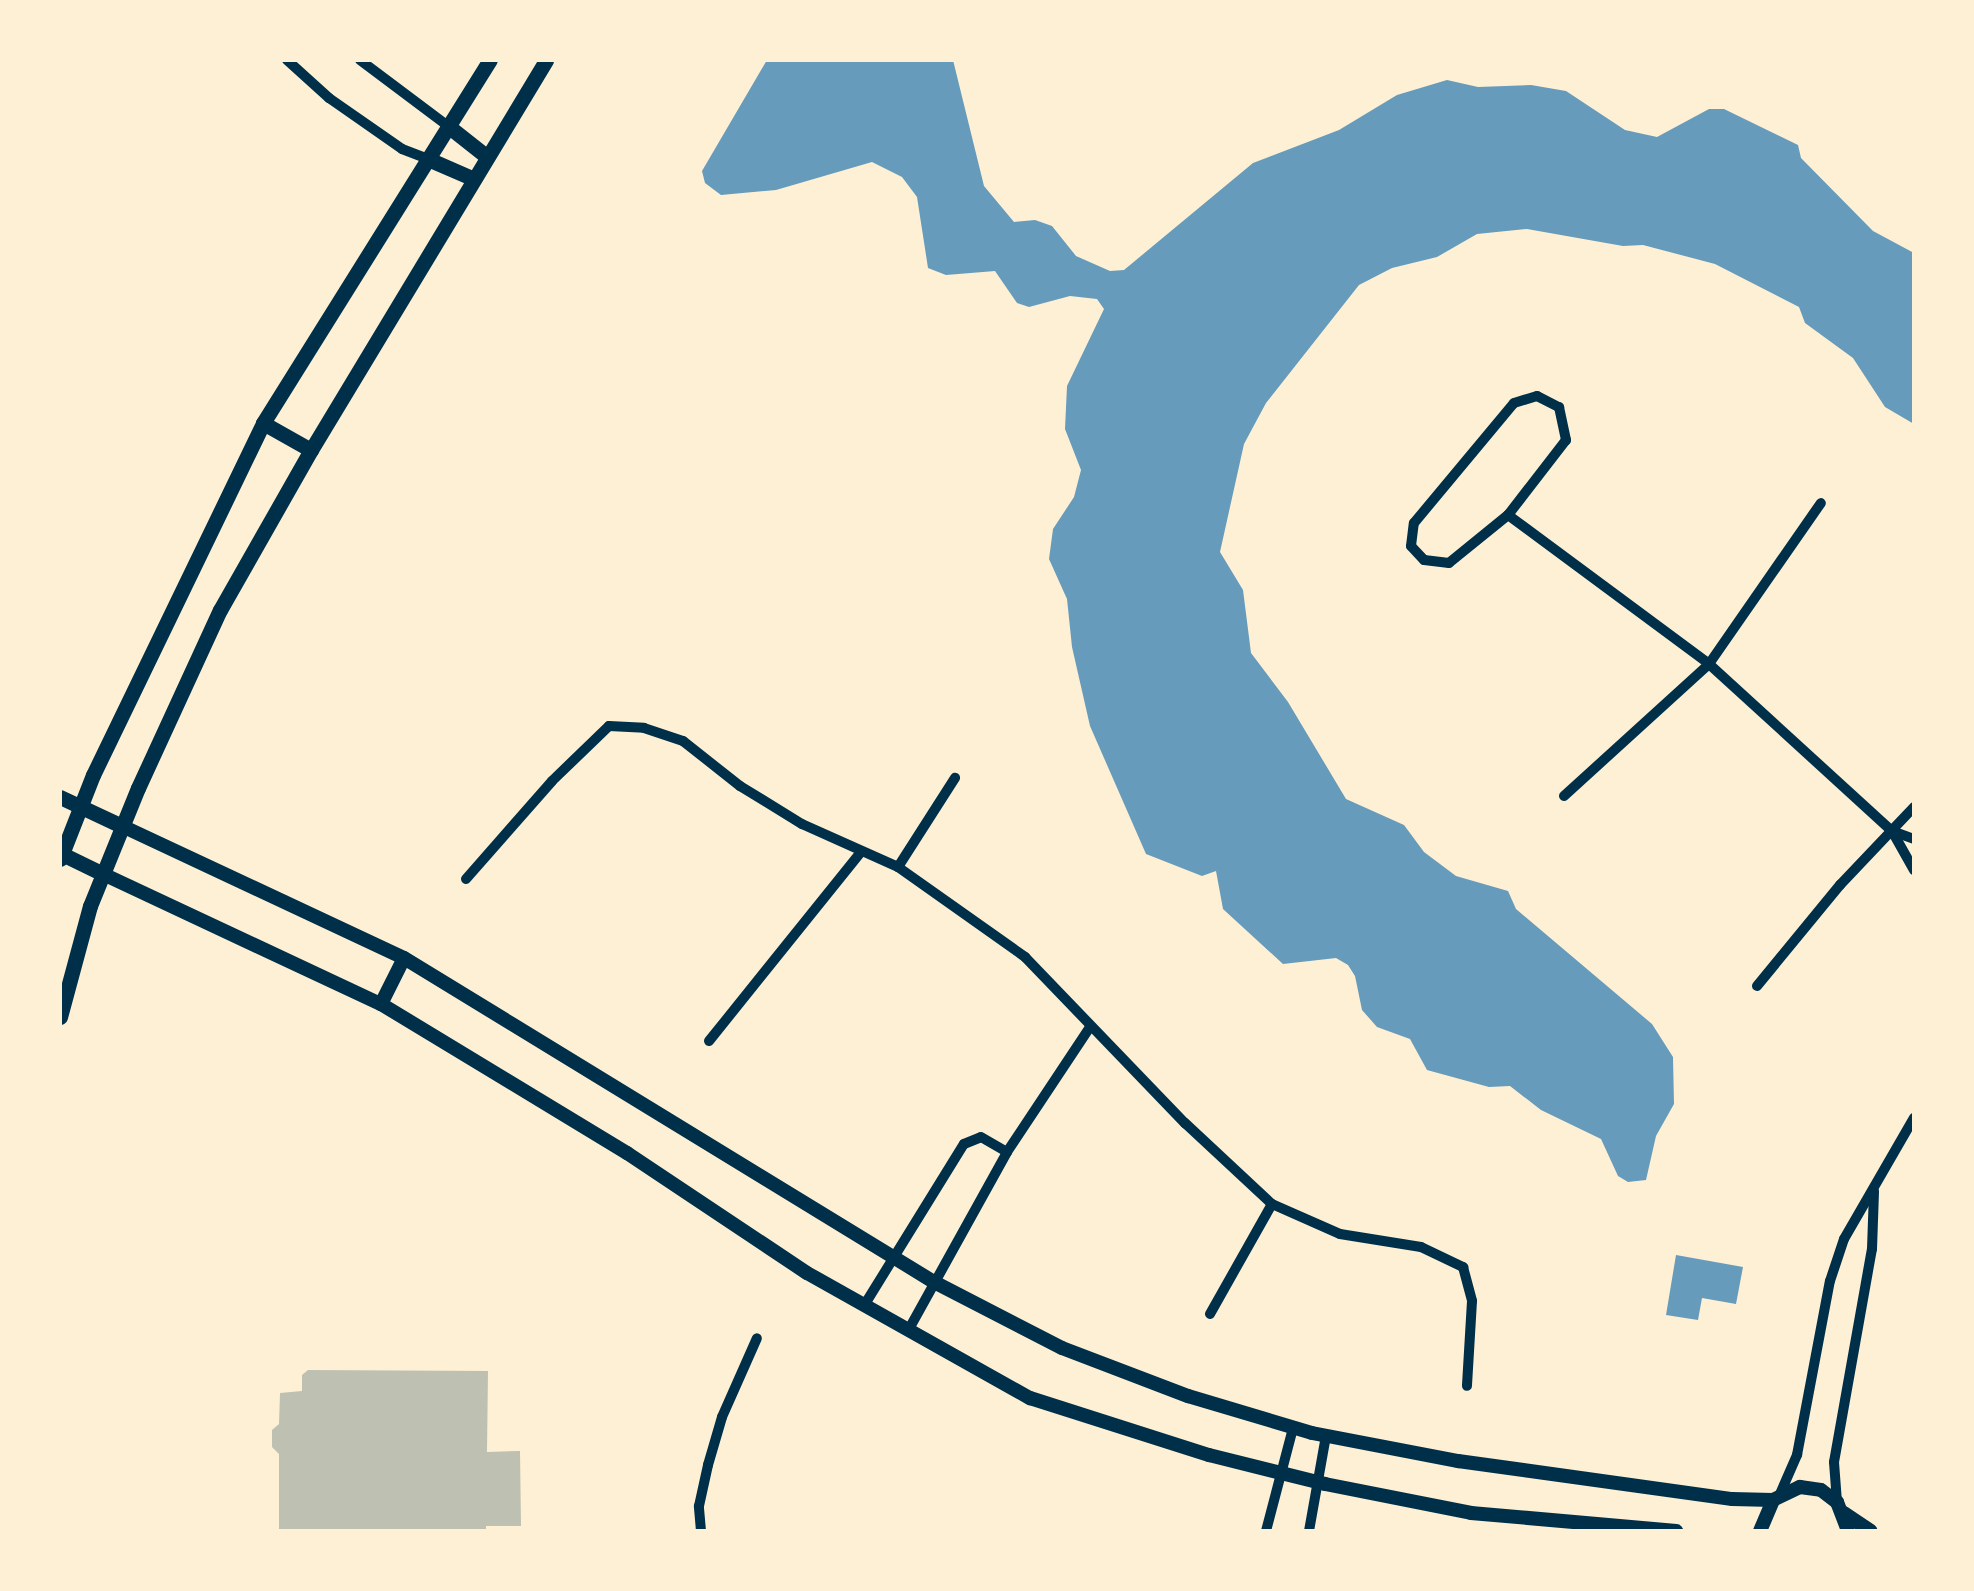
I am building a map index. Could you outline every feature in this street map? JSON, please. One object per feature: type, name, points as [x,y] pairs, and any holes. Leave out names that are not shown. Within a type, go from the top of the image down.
[{"type":"main road","points":[[103,874],[61,856],[172,606],[263,423],[490,60]]},
{"type":"main road","points":[[60,1017],[90,906],[220,610],[310,450],[546,60]]},
{"type":"main road","points":[[448,126],[486,156]]},
{"type":"main road","points":[[428,159],[472,178]]},
{"type":"main road","points":[[263,423],[310,450]]},
{"type":"main road","points":[[60,797],[122,826]]},
{"type":"street","points":[[287,60],[402,149],[428,159]]},
{"type":"street","points":[[360,60],[448,126]]},
{"type":"street","points":[[1538,396],[1559,407],[1566,440],[1508,515],[1449,563],[1424,560],[1411,546],[1414,522],[1514,403],[1538,396]]},
{"type":"street","points":[[1564,796],[1709,664],[1822,503]]},
{"type":"street","points":[[1508,515],[1709,664],[1892,831],[1914,870]]},
{"type":"street","points":[[466,879],[552,782],[610,726],[644,728],[683,741],[740,786],[861,852],[898,866],[1026,956],[1090,1027],[1272,1204],[1340,1234],[1421,1247],[1463,1267],[1472,1301],[1467,1386]]},
{"type":"street","points":[[898,866],[955,778]]},
{"type":"street","points":[[1757,986],[1840,885],[1914,807]]},
{"type":"street","points":[[122,826],[404,958],[934,1282],[1062,1348],[1188,1396],[1293,1428],[1458,1462],[1732,1499],[1777,1497],[1810,1488],[1872,1531]]},
{"type":"street","points":[[1892,831],[1914,840]]},
{"type":"street","points":[[709,1041],[861,852]]},
{"type":"street","points":[[103,874],[380,1004],[627,1153],[807,1273],[1030,1398],[1209,1456],[1318,1482],[1471,1513],[1676,1531]]},
{"type":"street","points":[[380,1004],[404,958]]},
{"type":"street","points":[[909,1330],[1007,1152],[1090,1027]]},
{"type":"street","points":[[1760,1531],[1797,1455],[1830,1282],[1844,1240],[1913,1121]]},
{"type":"street","points":[[865,1304],[964,1144],[981,1137],[1007,1152]]},
{"type":"street","points":[[1848,1531],[1834,1462],[1872,1249],[1874,1190]]},
{"type":"street","points":[[1210,1314],[1272,1204]]},
{"type":"street","points":[[702,1531],[699,1506],[712,1449],[757,1338]]},
{"type":"street","points":[[1266,1531],[1293,1428]]},
{"type":"street","points":[[1309,1531],[1326,1436]]},
{"type":"water","points":[[767,60],[953,60],[984,186],[1014,222],[1035,220],[1052,226],[1076,256],[1110,271],[1124,270],[1253,163],[1339,130],[1397,95],[1447,80],[1478,87],[1531,85],[1566,91],[1625,130],[1657,137],[1709,109],[1724,109],[1798,145],[1801,158],[1873,231],[1914,253],[1914,424],[1885,407],[1853,358],[1805,323],[1799,307],[1715,264],[1643,245],[1623,246],[1527,229],[1477,234],[1437,257],[1392,268],[1359,285],[1266,403],[1244,444],[1220,552],[1243,590],[1251,653],[1288,702],[1346,799],[1404,825],[1424,852],[1456,876],[1508,891],[1516,909],[1652,1024],[1673,1057],[1674,1104],[1656,1136],[1646,1180],[1628,1182],[1618,1176],[1601,1139],[1541,1110],[1510,1086],[1489,1087],[1427,1070],[1410,1039],[1377,1027],[1362,1010],[1355,976],[1348,965],[1336,958],[1283,964],[1223,909],[1216,871],[1202,876],[1146,854],[1090,726],[1072,647],[1067,599],[1049,559],[1053,529],[1074,497],[1081,470],[1065,429],[1067,386],[1104,309],[1097,299],[1070,296],[1029,307],[1017,303],[995,271],[946,275],[928,268],[917,197],[902,177],[872,162],[776,190],[721,195],[705,183],[702,171]]},
{"type":"water","points":[[1676,1255],[1743,1267],[1736,1304],[1702,1298],[1698,1320],[1666,1315]]},
{"type":"building","points":[[308,1370],[488,1371],[487,1452],[520,1451],[521,1526],[486,1526],[486,1531],[279,1531],[279,1454],[272,1447],[272,1430],[279,1424],[280,1393],[302,1391],[302,1375]]}]
